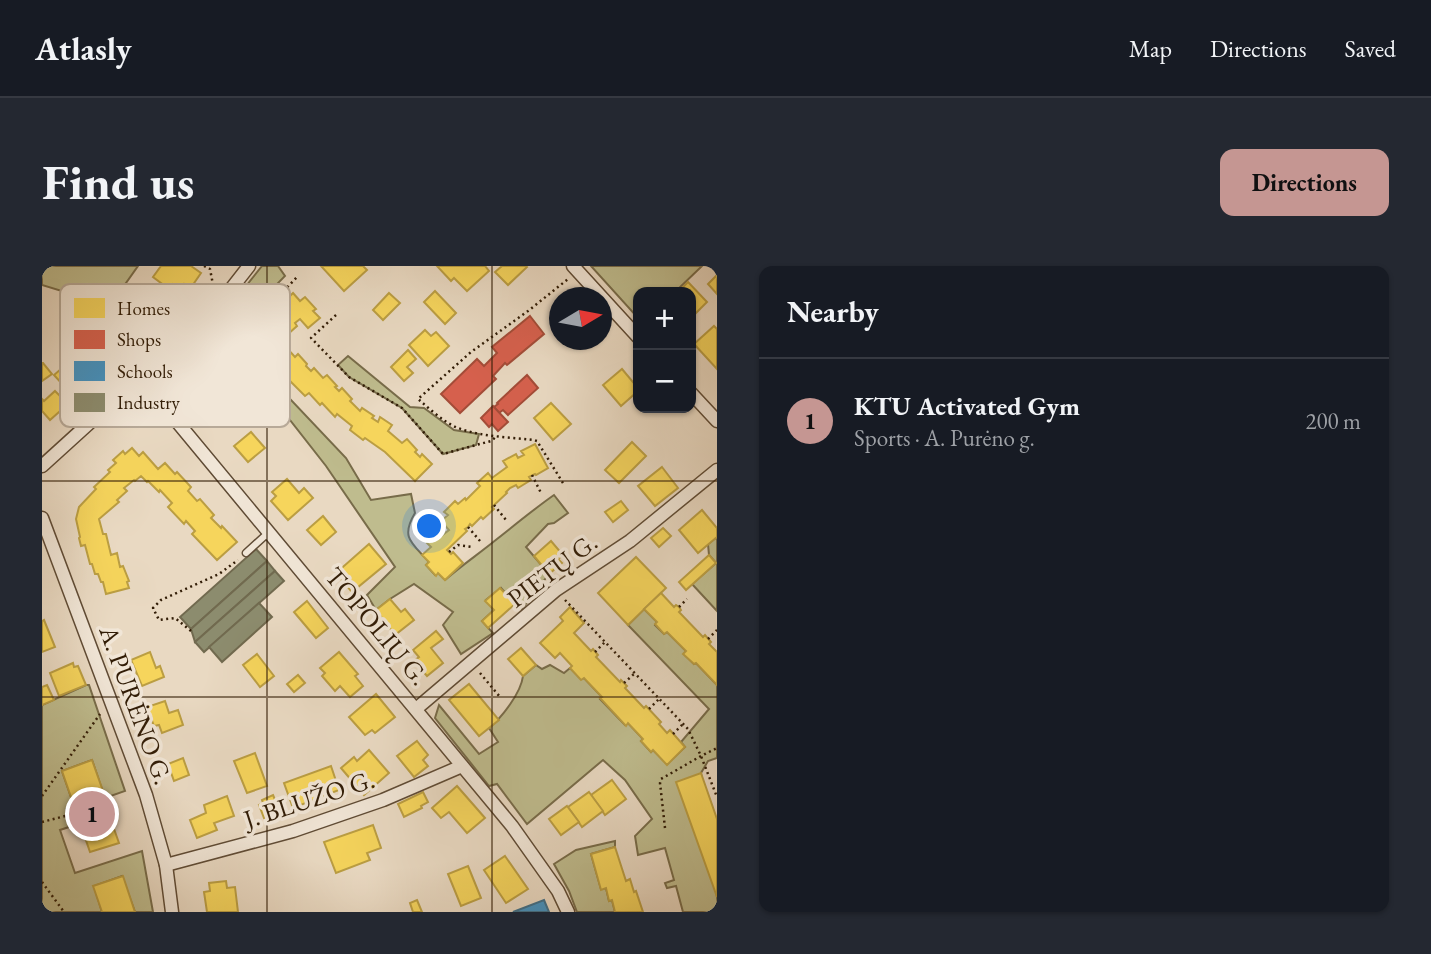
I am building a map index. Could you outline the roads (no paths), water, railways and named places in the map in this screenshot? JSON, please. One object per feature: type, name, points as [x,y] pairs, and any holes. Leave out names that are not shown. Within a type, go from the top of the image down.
[{"type":"street","points":[[235,284],[249,266]]},
{"type":"street","points":[[575,268],[633,332]]},
{"type":"street","points":[[696,398],[717,421]]},
{"type":"street","points":[[42,466],[85,427]]},
{"type":"street","name":"TOPOLIŲ G.","points":[[182,427],[519,835],[558,891],[568,912]]},
{"type":"street","name":"PIETŲ G.","points":[[416,709],[556,590],[630,541],[717,470]]},
{"type":"street","name":"A. PURĖNO G.","points":[[42,518],[146,795],[166,865],[172,912]]},
{"type":"street","name":"J. BLUŽO G.","points":[[166,865],[293,831],[383,800],[462,766]]},
{"type":"lane","points":[[246,553],[269,532]]},
{"type":"place","name":"KTU Activated Gym","points":[[92,814]]}]
